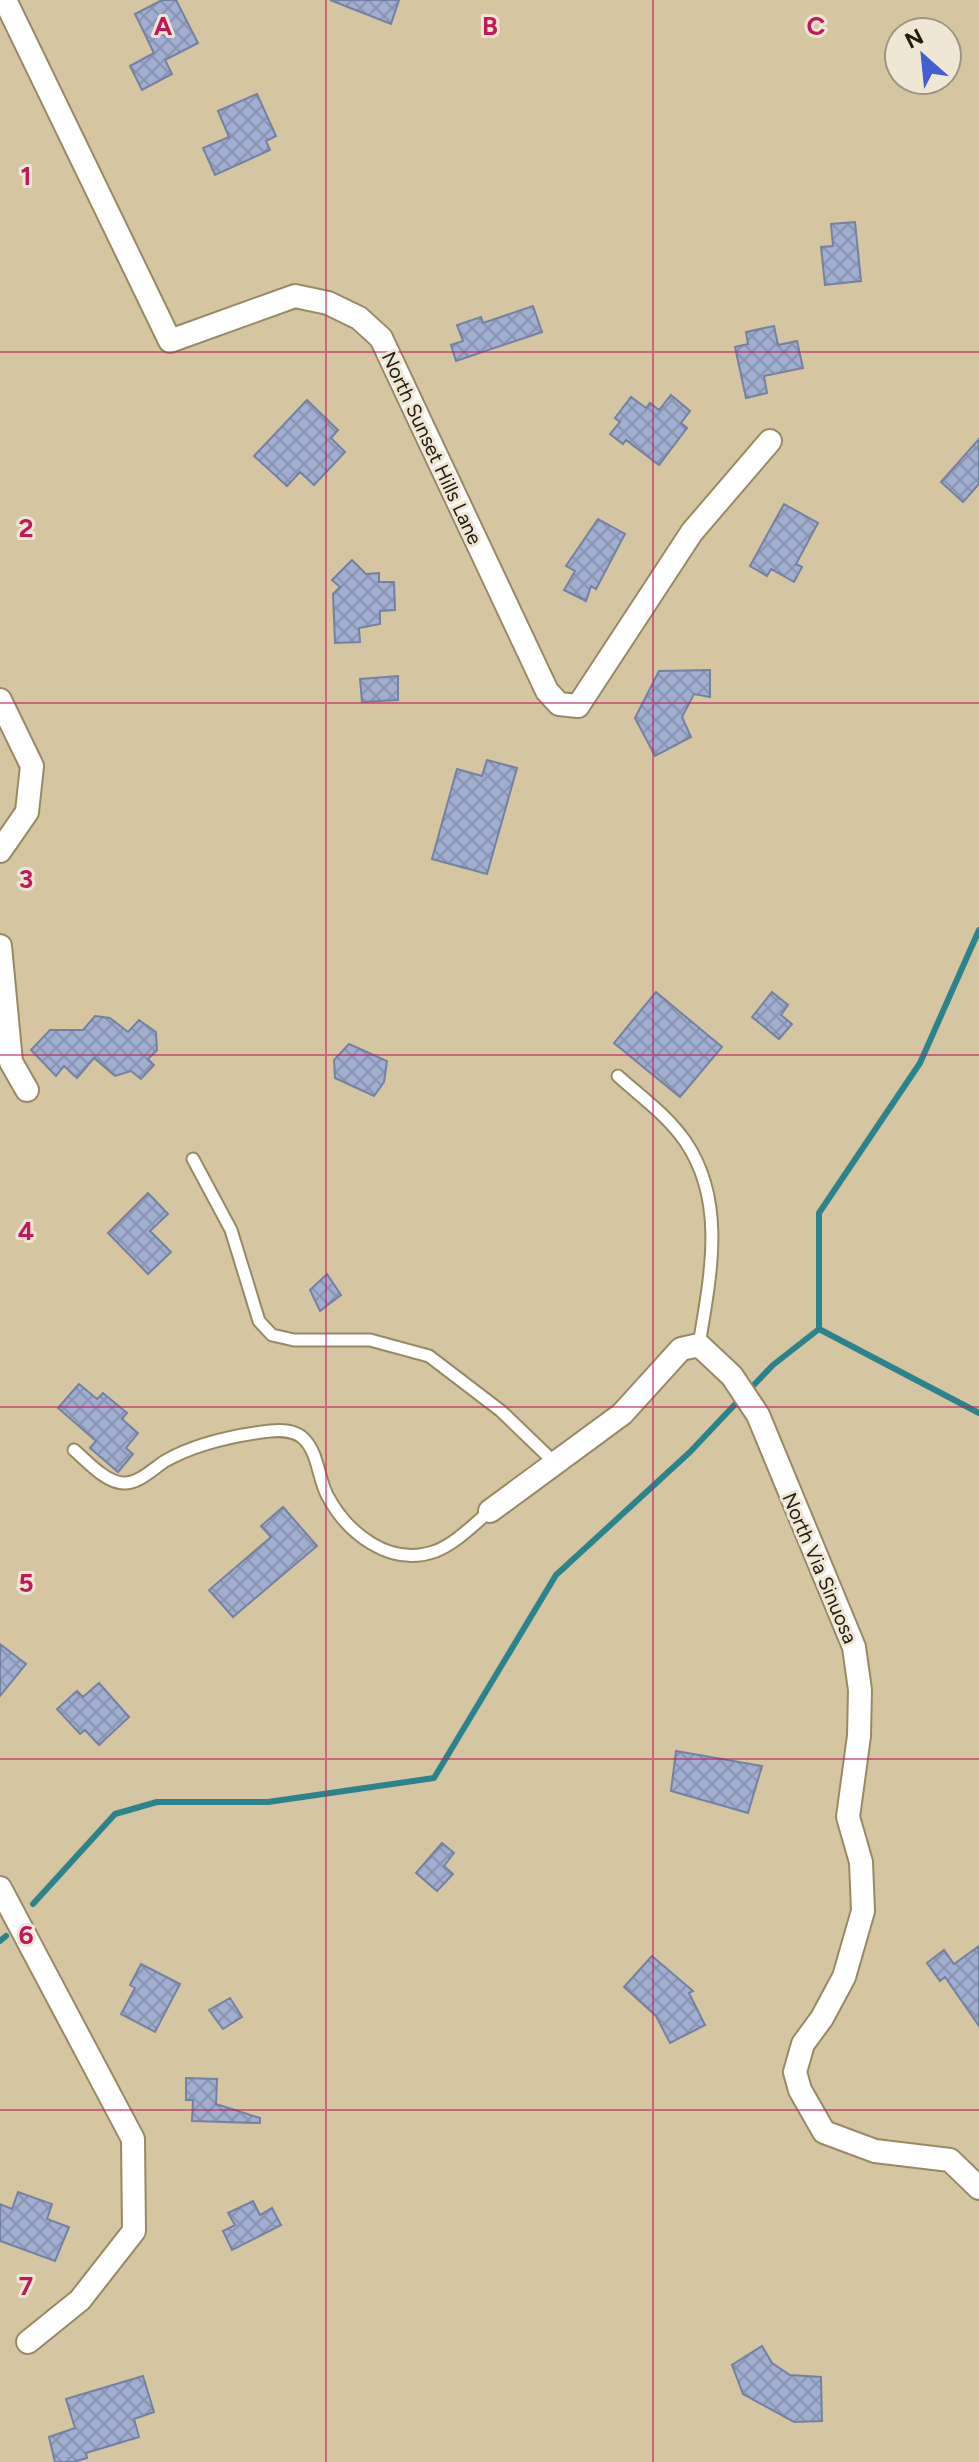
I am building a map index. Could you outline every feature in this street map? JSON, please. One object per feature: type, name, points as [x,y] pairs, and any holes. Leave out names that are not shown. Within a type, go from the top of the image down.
[{"type":"street","name":"North Sunset Hills Lane","points":[[5,0],[170,341],[295,296],[328,303],[359,318],[381,338],[547,691],[559,704],[578,706],[692,532],[770,441]]},
{"type":"street","points":[[0,700],[32,766],[27,812],[0,851]]},
{"type":"street","points":[[0,946],[11,1062],[27,1090]]},
{"type":"street","points":[[490,1511],[622,1414],[681,1349],[699,1345]]},
{"type":"street","name":"North Via Sinuosa","points":[[699,1345],[732,1376],[758,1415],[854,1647],[860,1690],[859,1736],[848,1817],[861,1862],[863,1911],[844,1977],[803,2044],[795,2072],[800,2090],[824,2132],[875,2151],[950,2160],[979,2188]]},
{"type":"street","points":[[0,1888],[133,2139],[134,2231],[80,2300],[28,2342]]},
{"type":"lane","points":[[618,1076],[686,1142],[706,1192],[714,1245],[699,1345]]},
{"type":"lane","points":[[193,1159],[231,1230],[259,1321],[272,1335],[294,1340],[370,1340],[429,1356],[501,1411],[555,1463]]},
{"type":"lane","points":[[74,1450],[107,1478],[119,1483],[131,1483],[187,1451],[270,1431],[297,1433],[307,1441],[326,1492],[343,1520],[377,1547],[393,1551],[434,1552],[454,1541],[490,1511]]},
{"type":"building","points":[[162,0],[176,0],[198,43],[165,60],[172,74],[142,90],[130,66],[154,53],[135,14]]},
{"type":"building","points":[[330,0],[399,0],[391,24]]},
{"type":"building","points":[[257,94],[276,136],[266,141],[270,150],[215,175],[203,148],[229,137],[218,111]]},
{"type":"building","points":[[855,222],[861,281],[825,285],[821,247],[833,246],[831,224]]},
{"type":"building","points":[[533,306],[542,332],[456,361],[451,345],[463,341],[457,325],[481,317],[483,323]]},
{"type":"building","points":[[774,326],[778,345],[797,341],[803,368],[764,376],[767,393],[746,398],[735,347],[748,344],[746,332]]},
{"type":"building","points":[[671,395],[690,411],[681,423],[687,428],[659,465],[626,440],[623,444],[610,434],[620,422],[615,418],[631,397],[646,408],[650,403],[659,410]]},
{"type":"building","points":[[307,400],[338,430],[331,438],[345,452],[314,485],[300,472],[287,486],[254,456]]},
{"type":"building","points":[[979,439],[979,484],[963,502],[941,482]]},
{"type":"building","points":[[784,504],[818,523],[796,564],[802,567],[794,582],[771,569],[767,576],[750,566]]},
{"type":"building","points":[[598,519],[625,534],[596,589],[591,586],[586,601],[564,590],[575,571],[566,566]]},
{"type":"building","points":[[352,560],[366,574],[379,573],[379,582],[394,582],[395,610],[380,611],[380,624],[359,628],[360,642],[335,643],[333,594],[340,587],[332,580]]},
{"type":"building","points":[[710,670],[710,697],[694,694],[682,717],[691,737],[655,756],[635,718],[659,671]]},
{"type":"building","points":[[398,676],[398,700],[362,702],[360,679]]},
{"type":"building","points":[[487,760],[517,768],[487,874],[432,859],[457,769],[482,776]]},
{"type":"building","points":[[656,992],[722,1047],[680,1097],[614,1043]]},
{"type":"building","points":[[772,992],[788,1005],[781,1015],[792,1024],[779,1039],[752,1017]]},
{"type":"building","points":[[95,1016],[110,1018],[128,1032],[139,1020],[156,1032],[157,1050],[148,1059],[154,1065],[141,1079],[131,1071],[115,1076],[94,1058],[77,1078],[64,1066],[56,1076],[31,1050],[50,1030],[83,1030]]},
{"type":"building","points":[[349,1044],[387,1061],[384,1082],[374,1096],[335,1078],[334,1060]]},
{"type":"building","points":[[148,1193],[168,1214],[150,1231],[171,1252],[148,1274],[108,1233]]},
{"type":"building","points":[[327,1274],[341,1295],[320,1311],[310,1290]]},
{"type":"building","points":[[79,1384],[97,1399],[103,1393],[127,1413],[122,1419],[138,1433],[126,1448],[133,1454],[118,1472],[90,1448],[96,1441],[58,1408]]},
{"type":"building","points":[[283,1507],[317,1546],[233,1617],[209,1590],[271,1537],[261,1526]]},
{"type":"building","points":[[0,1644],[26,1664],[0,1696]]},
{"type":"building","points":[[99,1683],[129,1717],[99,1745],[85,1730],[80,1734],[57,1709],[77,1691],[83,1697]]},
{"type":"building","points":[[676,1751],[762,1766],[748,1813],[671,1791]]},
{"type":"building","points":[[442,1843],[454,1853],[444,1866],[453,1874],[437,1891],[416,1873]]},
{"type":"building","points":[[979,1946],[979,2026],[945,1977],[940,1981],[927,1963],[944,1950],[954,1964]]},
{"type":"building","points":[[652,1956],[693,1991],[689,1993],[705,2025],[670,2043],[656,2016],[624,1987]]},
{"type":"building","points":[[141,1964],[180,1984],[155,2032],[121,2014],[135,1988],[130,1985]]},
{"type":"building","points":[[230,1998],[242,2017],[223,2029],[209,2010]]},
{"type":"building","points":[[186,2078],[217,2079],[216,2104],[260,2118],[260,2123],[192,2121],[193,2100],[186,2100]]},
{"type":"building","points":[[18,2192],[52,2204],[47,2219],[69,2227],[55,2261],[0,2241],[0,2204],[12,2209]]},
{"type":"building","points":[[253,2201],[260,2215],[272,2208],[281,2225],[232,2250],[223,2231],[235,2225],[228,2213]]},
{"type":"building","points":[[762,2346],[772,2363],[790,2375],[821,2377],[822,2421],[794,2422],[743,2394],[732,2365]]},
{"type":"building","points":[[143,2376],[154,2412],[134,2419],[139,2437],[86,2453],[87,2458],[55,2462],[49,2437],[75,2428],[66,2399]]},
{"type":"waterway","points":[[748,1391],[773,1365],[819,1329],[819,1213],[920,1063],[979,930]]},
{"type":"waterway","points":[[819,1329],[979,1413]]},
{"type":"waterway","points":[[33,1904],[115,1814],[157,1802],[268,1802],[434,1778],[556,1575],[690,1452],[740,1399]]},
{"type":"waterway","points":[[0,1941],[6,1936]]}]
